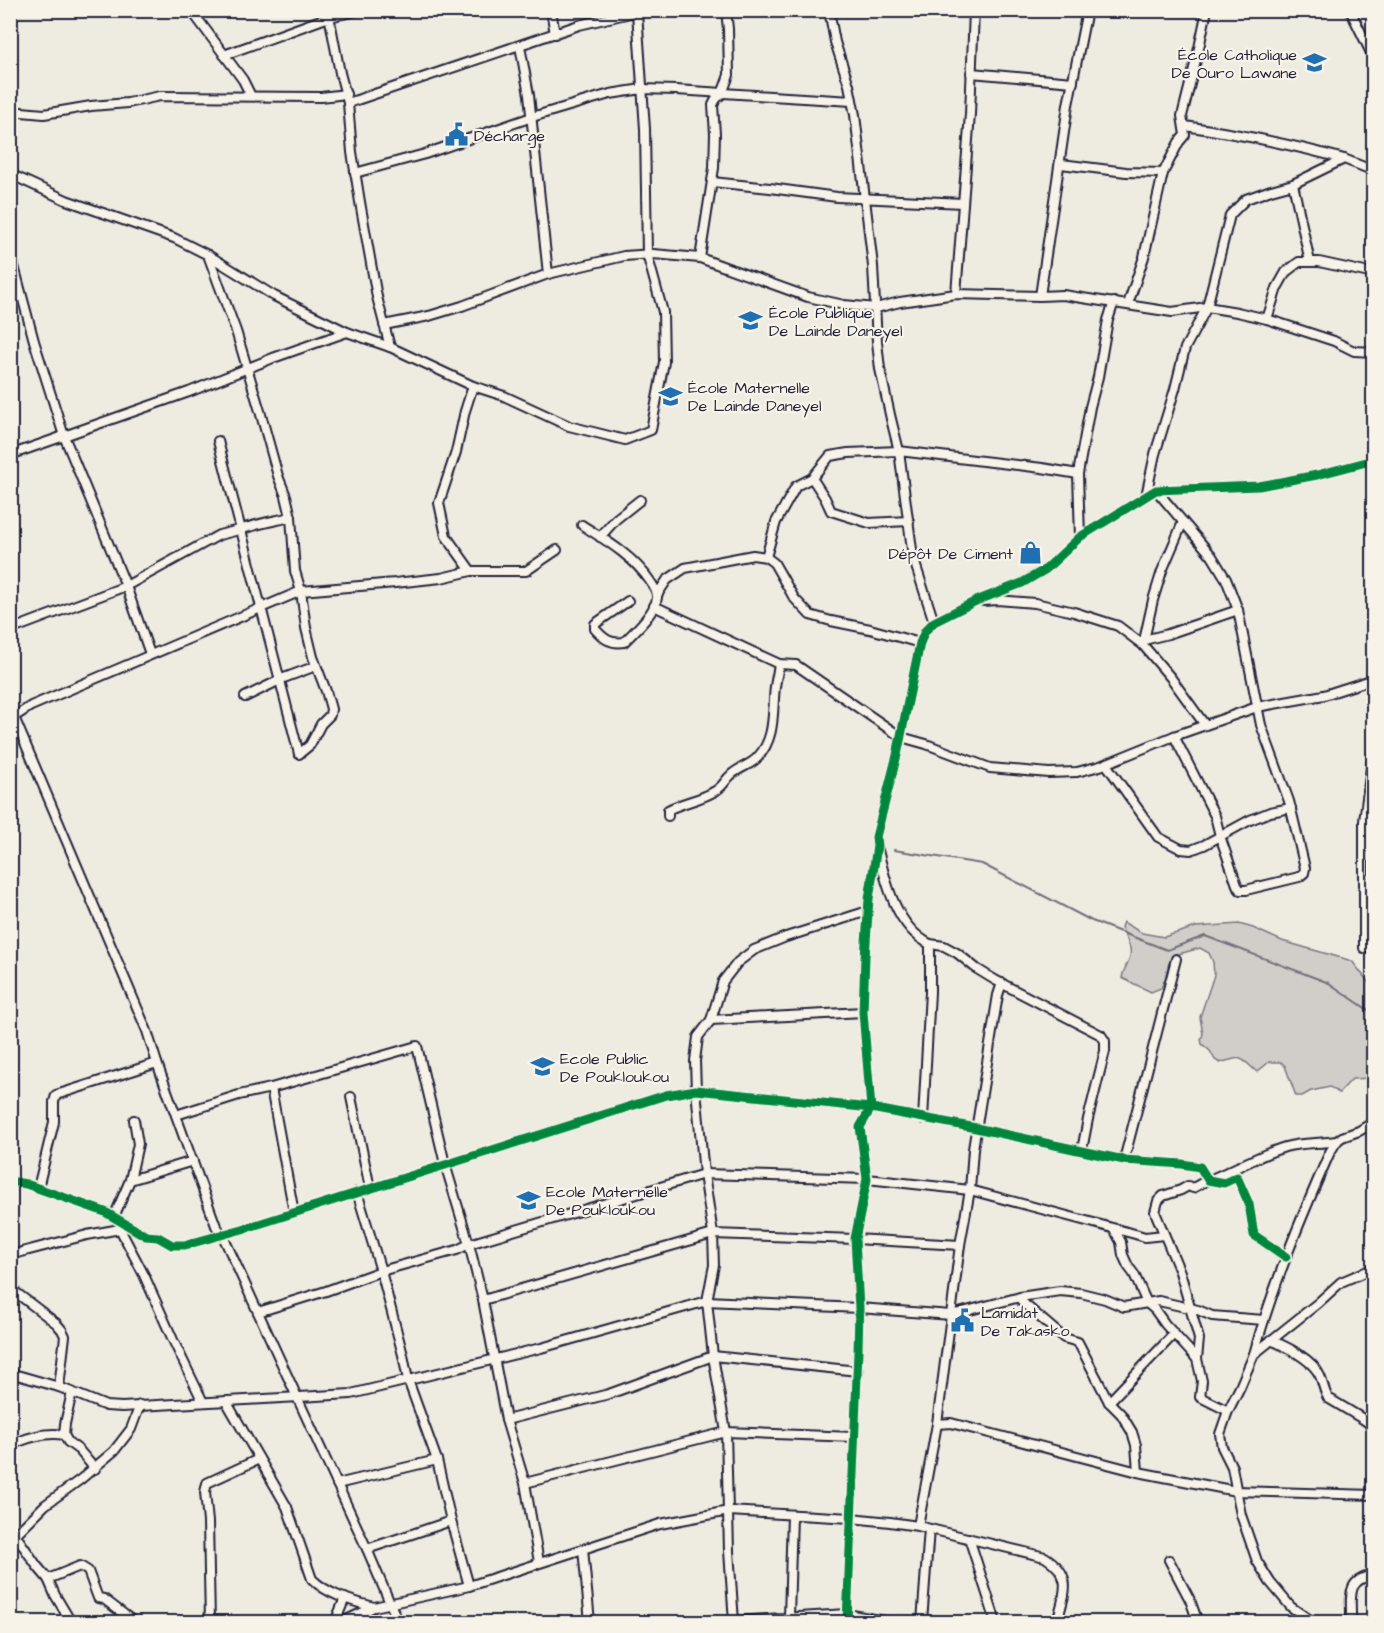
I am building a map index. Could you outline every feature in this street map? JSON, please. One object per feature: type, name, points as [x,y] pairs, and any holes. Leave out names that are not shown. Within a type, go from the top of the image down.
[{"type":"street","points":[[193,10],[243,80],[250,96]]},
{"type":"street","points":[[224,55],[329,14],[362,10]]},
{"type":"street","points":[[551,10],[555,34]]},
{"type":"street","points":[[700,258],[712,182],[715,134],[713,105],[722,94],[729,75],[729,29],[726,10]]},
{"type":"street","points":[[829,10],[835,42],[849,85],[866,199],[880,369],[900,450],[913,557],[934,622]]},
{"type":"street","points":[[957,294],[974,10]]},
{"type":"street","points":[[1040,296],[1050,219],[1087,10]]},
{"type":"street","points":[[1128,304],[1144,256],[1163,173],[1185,135],[1182,116],[1207,10]]},
{"type":"street","points":[[1350,10],[1374,59]]},
{"type":"street","points":[[10,174],[66,200],[174,238],[208,255],[274,296],[347,332],[390,347],[473,386],[504,396],[569,426],[625,440],[651,430],[664,362],[663,312],[647,254],[646,141],[640,11],[579,25],[348,103]]},
{"type":"street","points":[[329,14],[348,103],[355,173],[378,297],[390,347]]},
{"type":"street","points":[[520,46],[532,117],[548,274]]},
{"type":"street","points":[[971,73],[1073,82]]},
{"type":"street","points":[[355,173],[425,154],[532,117],[610,94],[642,89],[852,101]]},
{"type":"street","points":[[10,111],[44,114],[91,106],[128,103],[160,96],[321,97],[346,94]]},
{"type":"street","points":[[1185,126],[1253,136],[1344,159],[1374,171]]},
{"type":"street","points":[[1146,496],[1155,454],[1185,348],[1207,307],[1230,215],[1246,199],[1293,184],[1344,159]]},
{"type":"street","points":[[1061,164],[1126,172],[1163,173]]},
{"type":"street","points":[[712,182],[837,197],[963,203]]},
{"type":"street","points":[[1293,184],[1310,262]]},
{"type":"street","points":[[10,251],[34,341],[64,436],[126,586],[150,654]]},
{"type":"street","points":[[384,325],[429,316],[462,306],[548,274],[624,256],[647,254],[700,258],[808,297],[844,305],[876,308],[900,302],[957,294],[1063,295],[1172,312],[1207,307],[1267,319],[1334,341],[1354,351],[1374,352]]},
{"type":"street","points":[[208,255],[236,331],[278,476],[286,496],[291,517],[295,571],[301,591],[306,628],[316,666],[332,709],[309,745],[299,754],[218,441]]},
{"type":"street","points":[[1267,319],[1276,288],[1286,272],[1299,262],[1319,262],[1374,274]]},
{"type":"street","points":[[1080,537],[1078,474],[1108,320],[1114,302]]},
{"type":"street","points":[[10,455],[189,392],[273,358],[347,332]]},
{"type":"street","points":[[471,571],[446,536],[439,503],[456,452],[473,386]]},
{"type":"street","points":[[766,557],[776,522],[796,486],[812,478],[830,456],[900,450],[1078,474]]},
{"type":"street","points":[[1082,1150],[1105,1051],[1101,1035],[977,969],[944,946],[930,945],[919,939],[894,903],[884,876],[876,837],[901,737],[920,643],[925,631],[934,622],[976,601],[1022,583],[1046,569],[1080,537],[1156,490],[1259,486],[1317,475],[1374,460]]},
{"type":"street","points":[[812,478],[831,511],[868,523],[909,521]]},
{"type":"street","points":[[1156,490],[1216,564],[1226,579],[1238,610],[1257,707],[1291,808],[1305,868],[1304,873],[1299,877],[1240,890],[1215,816],[1174,736]]},
{"type":"street","points":[[600,537],[616,519],[640,500]]},
{"type":"street","points":[[10,630],[126,586],[219,535],[291,517]]},
{"type":"street","points":[[1143,643],[1162,571],[1183,522]]},
{"type":"street","points":[[582,525],[631,558],[656,589],[657,595]]},
{"type":"street","points":[[398,1623],[367,1549],[222,1234],[216,1226],[143,1020],[12,714],[301,591],[441,578],[471,571],[526,571],[556,550]]},
{"type":"street","points":[[628,601],[595,624],[595,629],[603,639],[615,643],[624,642],[645,621],[667,580],[685,568],[753,555],[766,557],[774,563],[794,598],[810,615],[920,643]]},
{"type":"street","points":[[976,601],[1035,603],[1118,626],[1143,643],[1205,725]]},
{"type":"street","points":[[654,606],[779,664],[796,665],[901,737],[990,768],[1049,773],[1077,772],[1106,764],[1174,736],[1257,707],[1324,695],[1374,680]]},
{"type":"street","points":[[1143,643],[1238,610]]},
{"type":"street","points":[[668,816],[668,810],[675,806],[707,796],[721,788],[730,775],[759,756],[774,722],[775,686],[779,664]]},
{"type":"street","points":[[245,697],[316,666]]},
{"type":"street","points":[[1364,948],[1364,821],[1374,745]]},
{"type":"street","points":[[1106,764],[1158,837],[1181,849],[1191,850],[1269,812],[1291,808]]},
{"type":"street","points":[[847,1618],[858,1371],[859,1308],[855,1239],[867,1179],[860,1127],[871,1108],[863,1012],[869,899],[877,846]]},
{"type":"street","points":[[734,1622],[729,1551],[726,1432],[713,1356],[707,1301],[714,1265],[713,1234],[704,1174],[696,1090],[695,1061],[698,1037],[711,1020],[723,981],[738,962],[754,950],[786,937],[868,911]]},
{"type":"street","points":[[923,1119],[930,992],[930,945]]},
{"type":"street","points":[[1124,1160],[1176,959]]},
{"type":"street","points":[[918,1526],[937,1424],[960,1245],[970,1190],[972,1149],[998,995],[1002,983]]},
{"type":"street","points":[[711,1020],[863,1012]]},
{"type":"street","points":[[176,1115],[239,1095],[417,1046],[445,1164],[483,1300],[506,1420],[525,1483],[539,1562]]},
{"type":"street","points":[[38,1188],[54,1122],[56,1095],[157,1063]]},
{"type":"street","points":[[271,1088],[294,1213]]},
{"type":"street","points":[[10,1180],[105,1212],[146,1236],[158,1237],[172,1245],[185,1245],[294,1213],[666,1095],[696,1090],[871,1108],[1124,1160],[1200,1167],[1208,1180],[1224,1183],[1237,1177],[1249,1204],[1254,1235],[1286,1257]]},
{"type":"street","points":[[351,1097],[370,1188]]},
{"type":"street","points":[[114,1217],[130,1180],[138,1144],[134,1120]]},
{"type":"street","points":[[1312,1623],[1291,1607],[1257,1562],[1241,1515],[1232,1467],[1222,1446],[1220,1434],[1254,1354],[1286,1257],[1330,1152],[1342,1137],[1374,1122]]},
{"type":"street","points":[[1228,1411],[1200,1397],[1203,1381],[1197,1359],[1199,1339],[1180,1272],[1155,1212],[1158,1201],[1163,1196],[1188,1186],[1193,1188],[1284,1148],[1307,1142],[1337,1141]]},
{"type":"street","points":[[130,1180],[193,1161]]},
{"type":"street","points":[[258,1312],[381,1271],[704,1174],[867,1179],[970,1190],[1145,1237],[1164,1235]]},
{"type":"street","points":[[357,1192],[381,1271],[408,1380],[437,1460],[469,1586]]},
{"type":"street","points":[[10,1255],[120,1229],[128,1224]]},
{"type":"street","points":[[120,1229],[203,1402]]},
{"type":"street","points":[[1114,1229],[1121,1242],[1123,1255],[1147,1304],[1155,1310],[1197,1359]]},
{"type":"street","points":[[483,1300],[713,1234],[960,1245]]},
{"type":"street","points":[[1254,1354],[1341,1282],[1374,1268]]},
{"type":"street","points":[[10,1288],[62,1330],[64,1336],[59,1387]]},
{"type":"street","points":[[10,1372],[59,1387],[106,1406],[351,1394],[541,1348],[707,1301],[951,1315],[1020,1297],[1060,1291],[1105,1299],[1124,1307],[1159,1301],[1198,1310],[1212,1316],[1264,1320]]},
{"type":"street","points":[[1020,1297],[1022,1302],[1064,1338],[1078,1342],[1109,1402],[1121,1414],[1132,1432],[1136,1445],[1138,1472]]},
{"type":"street","points":[[1109,1402],[1174,1334]]},
{"type":"street","points":[[1271,1341],[1289,1348],[1311,1363],[1319,1373],[1328,1398],[1363,1419],[1373,1428]]},
{"type":"street","points":[[506,1420],[609,1394],[713,1356],[858,1371]]},
{"type":"street","points":[[72,1392],[64,1424],[64,1435],[95,1469]]},
{"type":"street","points":[[226,1401],[287,1507],[312,1579],[320,1587],[374,1607]]},
{"type":"street","points":[[71,1623],[48,1579],[12,1533],[45,1504],[95,1469],[114,1451],[131,1429],[140,1405]]},
{"type":"street","points":[[937,1424],[951,1423],[1138,1472],[1236,1491],[1374,1495]]},
{"type":"street","points":[[525,1483],[726,1432],[854,1437]]},
{"type":"street","points":[[10,1440],[18,1442],[33,1436],[64,1435]]},
{"type":"street","points":[[210,1623],[208,1522],[205,1492],[207,1483],[259,1459]]},
{"type":"street","points":[[337,1484],[437,1460]]},
{"type":"street","points":[[342,1623],[374,1607],[469,1586],[660,1524],[729,1511],[890,1521],[929,1528],[1045,1557],[1053,1562],[1063,1575],[1065,1584],[1065,1598],[1057,1623]]},
{"type":"street","points":[[789,1617],[792,1515]]},
{"type":"street","points":[[367,1549],[451,1521]]},
{"type":"street","points":[[922,1623],[929,1528]]},
{"type":"street","points":[[969,1538],[996,1623]]},
{"type":"street","points":[[583,1549],[590,1623]]},
{"type":"street","points":[[1169,1560],[1190,1600],[1198,1623]]},
{"type":"street","points":[[48,1579],[80,1566],[88,1571],[98,1598],[104,1599],[134,1623]]},
{"type":"street","points":[[1351,1623],[1353,1585],[1363,1577],[1374,1575]]},
{"type":"street","points":[[335,1623],[345,1598]]},
{"type":"street","points":[[721,1623],[789,1617],[847,1618],[890,1623]]},
{"type":"shaded area","points":[[1123,922],[1142,933],[1164,937],[1196,927],[1239,924],[1282,941],[1352,961],[1373,988],[1373,1079],[1352,1079],[1339,1093],[1330,1087],[1296,1096],[1285,1066],[1281,1062],[1269,1062],[1257,1072],[1241,1059],[1220,1063],[1215,1060],[1202,1044],[1201,1039],[1203,1034],[1200,1017],[1214,975],[1213,962],[1209,953],[1200,948],[1179,954],[1169,963],[1161,988],[1151,992],[1122,978],[1130,955],[1121,927]]},
{"type":"waterway","points":[[894,850],[982,864],[1092,921],[1167,950],[1205,936],[1329,983],[1374,1014]]},
{"type":"cycle path","points":[[847,1622],[859,1308],[855,1239],[867,1179],[860,1127],[871,1108],[863,1012],[869,899],[877,846],[876,837],[897,755],[920,643],[925,631],[934,622],[976,601],[1022,583],[1046,569],[1080,537],[1156,490],[1259,486],[1317,475],[1374,460]]},
{"type":"cycle path","points":[[10,1181],[26,1184],[105,1212],[146,1236],[158,1237],[172,1245],[185,1245],[246,1228],[666,1095],[696,1090],[871,1108],[1124,1160],[1200,1167],[1208,1180],[1224,1183],[1237,1177],[1249,1204],[1254,1235],[1286,1257]]},
{"type":"place","name":"École Catholique De Ouro Lawane","points":[[1315,63]]},
{"type":"place","name":"Décharge","points":[[456,135]]},
{"type":"place","name":"École Publique De Lainde Daneyel","points":[[751,321]]},
{"type":"place","name":"École Maternelle De Lainde Daneyel","points":[[670,396]]},
{"type":"place","name":"Dépôt De Ciment","points":[[1031,553]]},
{"type":"place","name":"Ecole Public De Poukloukou","points":[[542,1067]]},
{"type":"place","name":"Ecole Maternelle De Poukloukou","points":[[528,1200]]},
{"type":"place","name":"Lamidat De Takasko","points":[[963,1321]]}]
